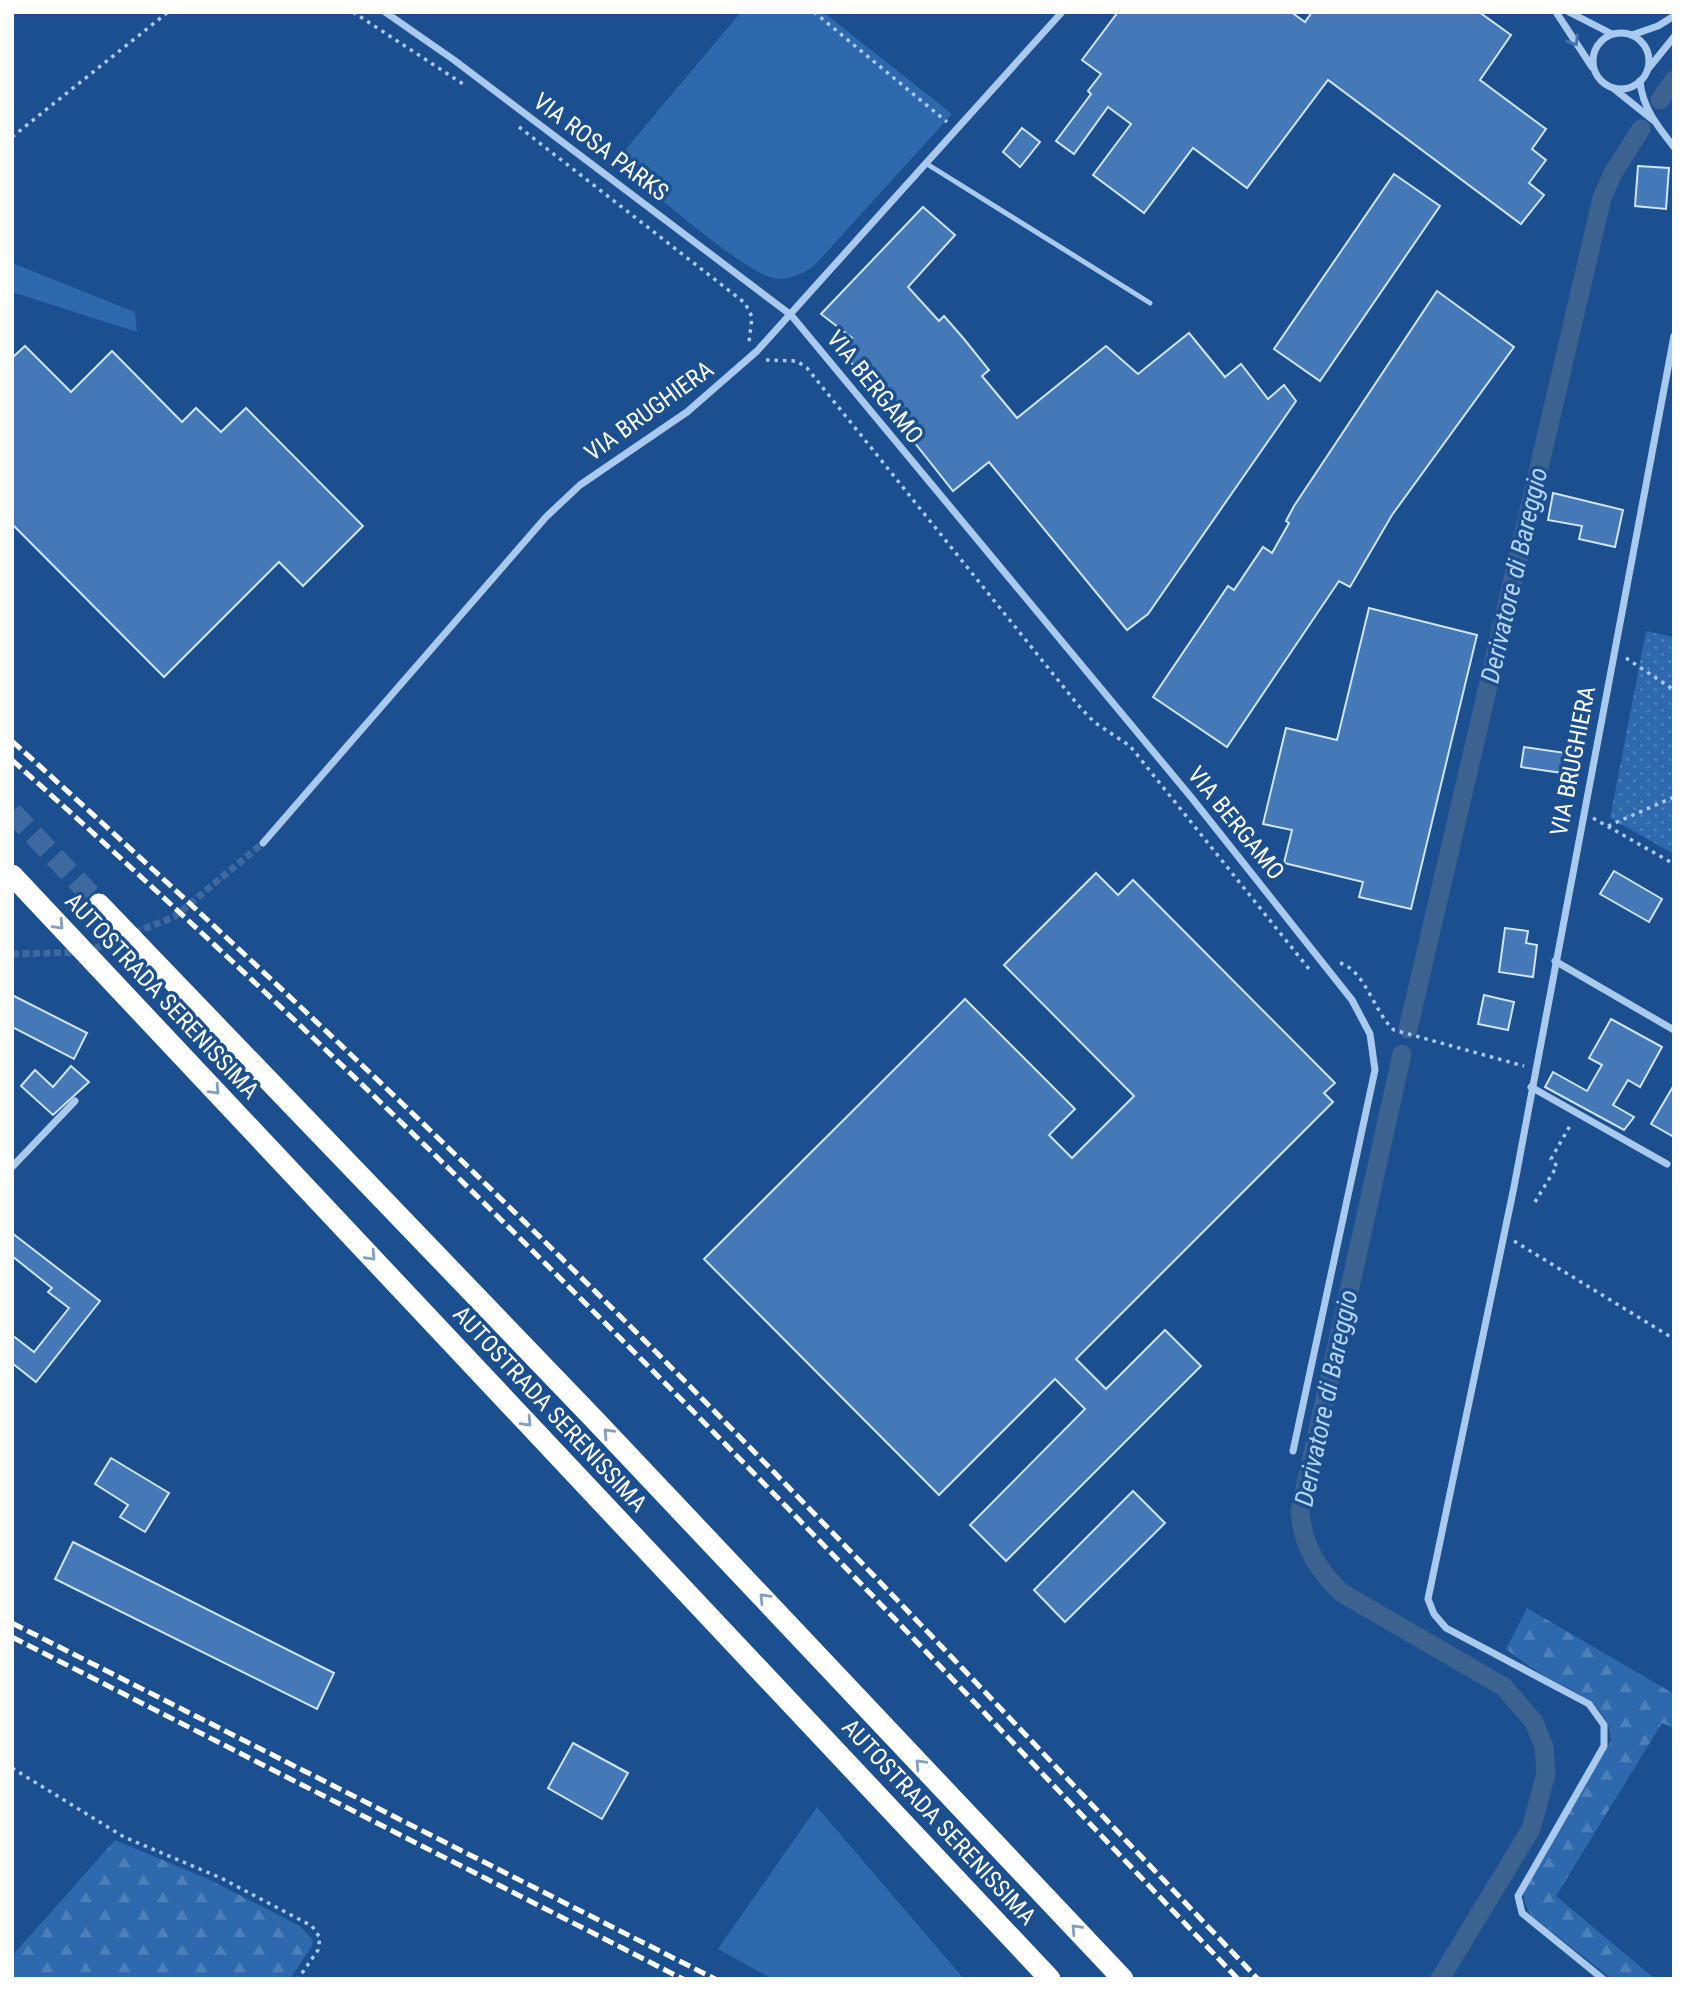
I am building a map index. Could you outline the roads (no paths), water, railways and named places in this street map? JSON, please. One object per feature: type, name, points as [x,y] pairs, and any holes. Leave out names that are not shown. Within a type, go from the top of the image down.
[{"type":"highway","name":"AUTOSTRADA SERENISSIMA","points":[[12,875],[1050,1979]]},
{"type":"highway","name":"AUTOSTRADA SERENISSIMA","points":[[99,904],[583,1408],[1123,1979]]},
{"type":"street","name":"VIA ROSA PARKS","points":[[385,12],[454,60],[791,315]]},
{"type":"street","name":"VIA BRUGHIERA","points":[[263,843],[546,517],[580,485],[617,456],[687,412],[726,381],[791,315],[1062,12]]},
{"type":"street","points":[[1556,12],[1598,78],[1654,121],[1674,146]]},
{"type":"street","points":[[1569,12],[1612,34],[1632,35],[1658,26],[1674,16]]},
{"type":"street","points":[[1594,69],[1594,51],[1601,41],[1612,34]]},
{"type":"street","points":[[1632,35],[1647,51],[1647,70]]},
{"type":"street","points":[[1613,88],[1626,88],[1640,81],[1674,37]]},
{"type":"street","points":[[1640,81],[1641,93],[1654,121]]},
{"type":"street","name":"VIA BERGAMO","points":[[791,315],[1198,807],[1340,982],[1363,1017],[1374,1050],[1375,1070],[1293,1451]]},
{"type":"street","name":"VIA BRUGHIERA","points":[[1603,1979],[1522,1913],[1518,1895],[1604,1746],[1604,1725],[1589,1704],[1446,1628],[1434,1614],[1428,1599],[1512,1195],[1674,336]]},
{"type":"street","points":[[1555,961],[1674,1030]]},
{"type":"street","points":[[1531,1087],[1667,1164]]},
{"type":"street","points":[[12,1167],[75,1101]]},
{"type":"lane","points":[[927,164],[1150,303]]},
{"type":"waterway","name":"Derivatore di Bareggio","points":[[1660,100],[1674,80]]},
{"type":"waterway","name":"Derivatore di Bareggio","points":[[1408,1029],[1602,198],[1613,173],[1641,129]]},
{"type":"waterway","name":"Derivatore di Bareggio","points":[[1402,1054],[1300,1511],[1304,1535],[1313,1556],[1326,1576],[1342,1593],[1504,1687],[1534,1722],[1544,1747],[1546,1774],[1531,1829],[1440,1979]]},
{"type":"tunnel","points":[[12,812],[99,904]]},
{"type":"tunnel","points":[[12,954],[86,952],[174,917],[263,843]]},
{"type":"railway","points":[[12,741],[333,1037],[646,1342],[877,1579],[1258,1979]]},
{"type":"railway","points":[[12,760],[250,978],[559,1277],[788,1508],[1238,1979]]},
{"type":"railway","points":[[12,1623],[715,1979]]},
{"type":"railway","points":[[12,1637],[683,1979]]}]
